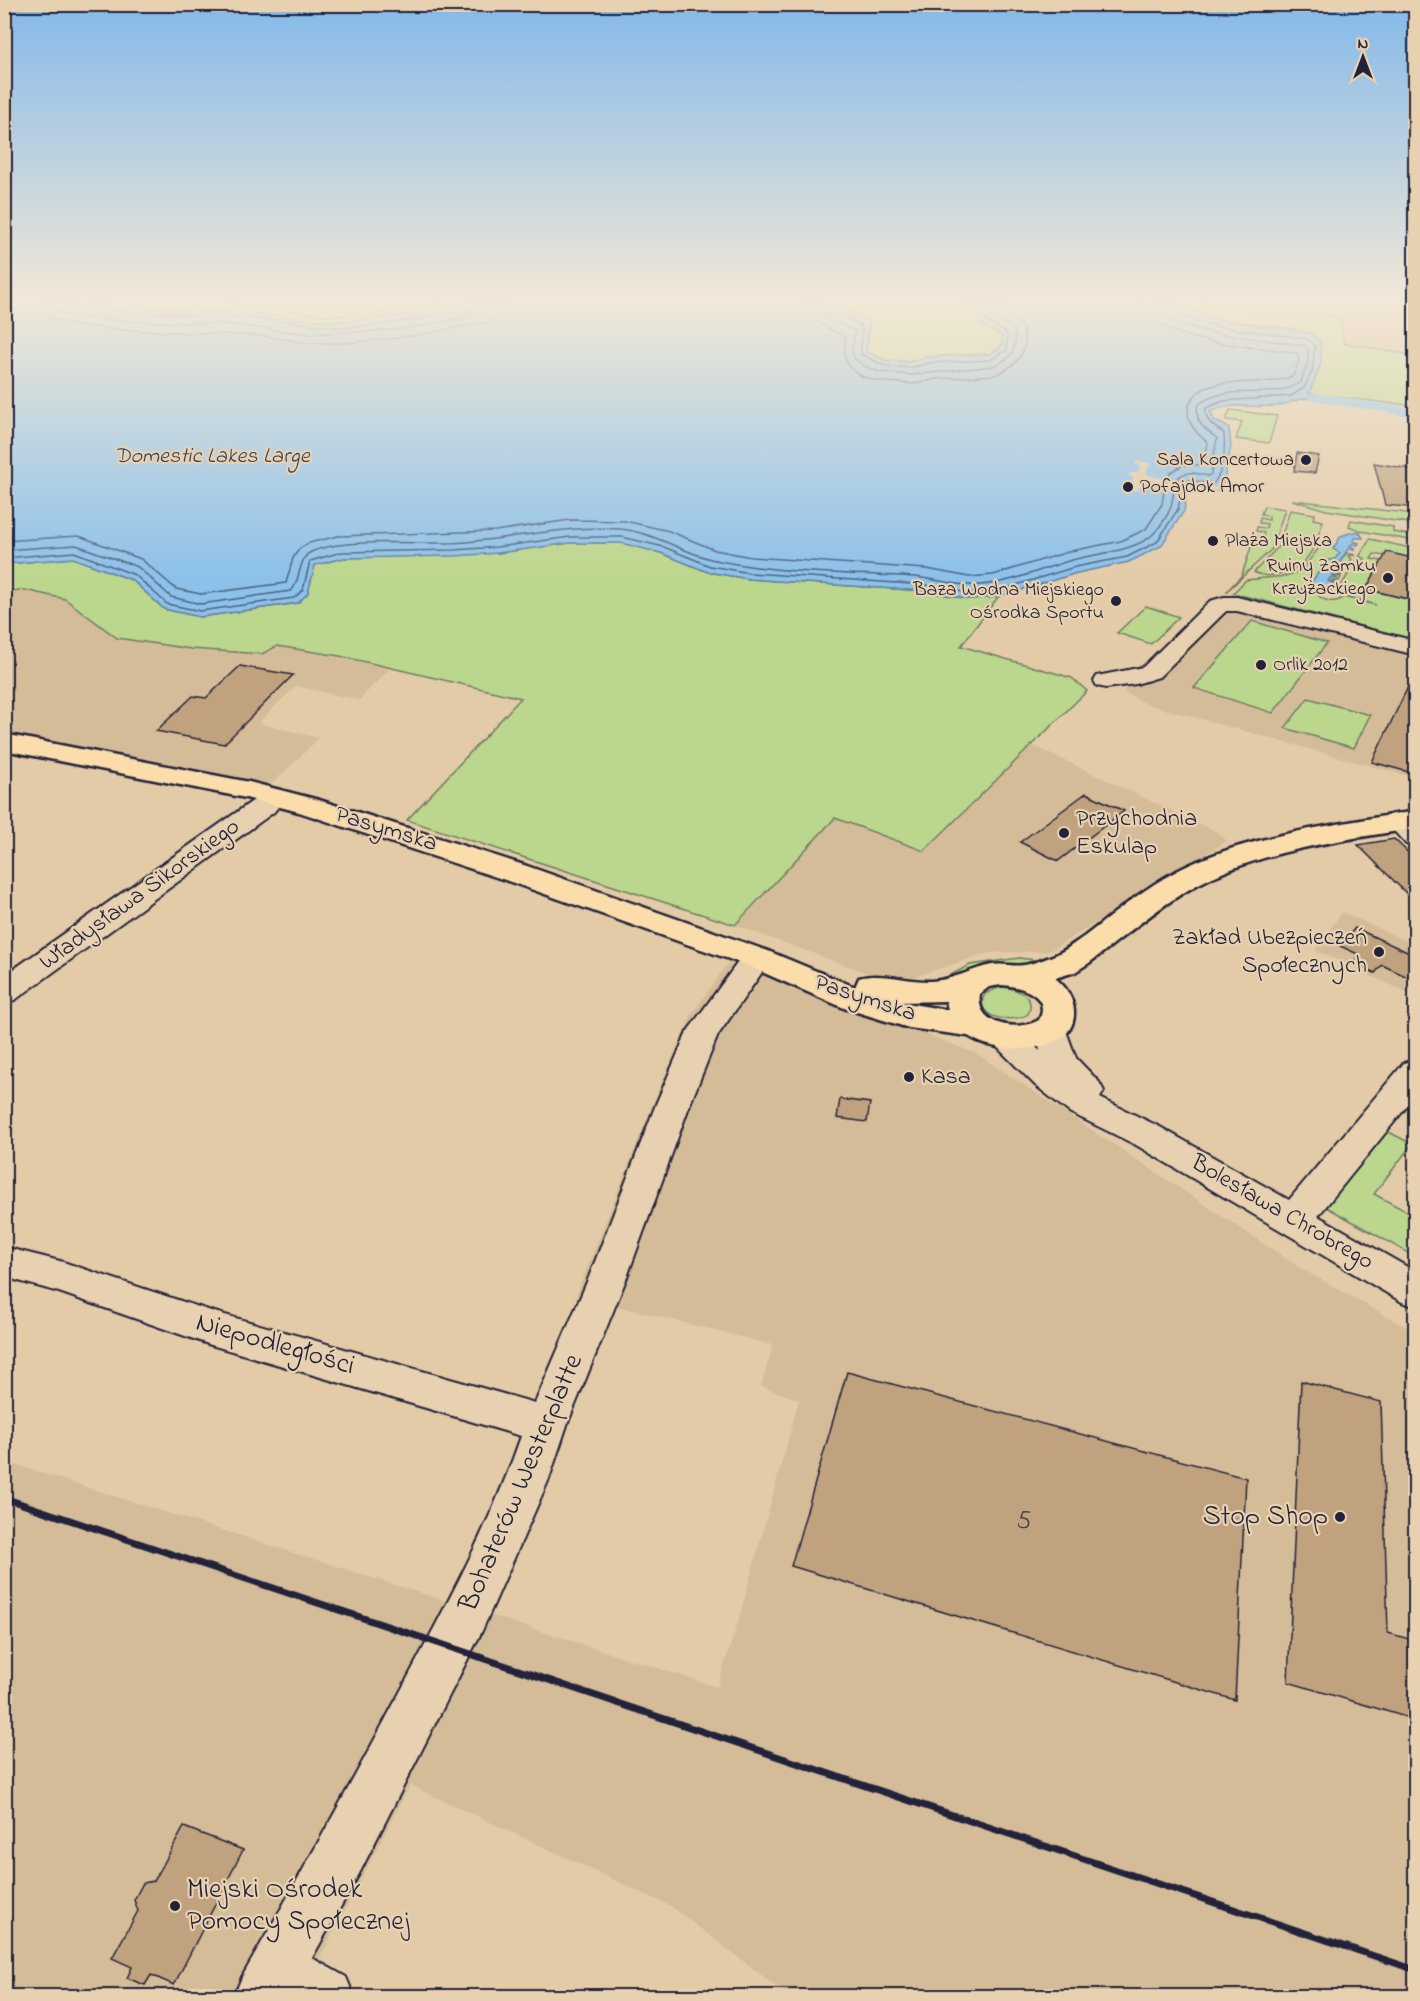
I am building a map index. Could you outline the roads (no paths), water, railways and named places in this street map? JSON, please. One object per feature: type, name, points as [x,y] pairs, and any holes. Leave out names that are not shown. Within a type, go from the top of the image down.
[{"type":"main road","name":"Pasymska","points":[[8,745],[273,797],[455,852],[757,958],[856,1000],[909,1016],[991,1031]]},
{"type":"main road","points":[[1025,976],[1071,960],[1186,879],[1237,858],[1325,835],[1410,826]]},
{"type":"main road","points":[[1054,1015],[1042,985],[1025,976],[1002,974],[978,980],[969,985],[963,994],[964,1009],[991,1031],[1041,1034],[1054,1015],[1148,906]]},
{"type":"main road","name":"Pasymska","points":[[757,958],[850,982],[912,994],[933,994],[969,985]]},
{"type":"street","points":[[1106,681],[1136,677],[1151,672],[1218,606],[1224,604],[1237,604],[1416,648]]},
{"type":"street","name":"Władysława Sikorskiego","points":[[4,992],[264,806],[273,797]]},
{"type":"street","name":"Bohaterów Westerplatte","points":[[269,1982],[451,1648],[528,1479],[546,1425],[608,1277],[673,1104],[703,1032],[757,958]]},
{"type":"street","name":"Bolesława Chrobrego","points":[[1054,1015],[1052,1041],[1068,1072],[1082,1087],[1148,1136]]},
{"type":"street","name":"Bolesława Chrobrego","points":[[991,1031],[1081,1102],[1148,1136],[1416,1291]]},
{"type":"street","points":[[1294,1220],[1416,1071]]},
{"type":"street","name":"Niepodległości","points":[[4,1262],[60,1277],[211,1328],[546,1425]]},
{"type":"street","points":[[269,1982],[327,1996]]},
{"type":"water","name":"Domestic Lakes Large","points":[[4,391],[1310,391],[1315,394],[1314,398],[1281,405],[1236,406],[1219,408],[1210,412],[1214,420],[1229,428],[1231,446],[1224,481],[1218,491],[1188,486],[1184,511],[1161,546],[1129,562],[1077,573],[998,597],[968,599],[925,591],[749,579],[708,572],[661,553],[621,543],[570,543],[498,553],[454,556],[343,558],[315,565],[308,593],[298,603],[200,617],[164,609],[132,580],[73,558],[5,564]]},
{"type":"water","points":[[1359,532],[1363,538],[1355,538],[1353,541],[1359,543],[1358,545],[1350,546],[1356,549],[1348,549],[1339,563],[1345,567],[1335,570],[1341,573],[1333,573],[1332,576],[1338,579],[1330,578],[1328,581],[1334,584],[1331,589],[1313,592],[1306,590],[1327,560],[1334,560],[1340,553],[1333,549],[1341,536]]},
{"type":"waterway","points":[[1315,397],[1416,413]]},
{"type":"railway","points":[[4,1498],[1416,1970]]},
{"type":"place","name":"Sala Koncertowa","points":[[1306,460]]},
{"type":"place","name":"Pofajdok Amor","points":[[1128,487]]},
{"type":"place","name":"Plaża Miejska","points":[[1213,541]]},
{"type":"place","name":"Ruiny Zamku Krzyżackiego","points":[[1388,578]]},
{"type":"place","name":"Baza Wodna Miejskiego Ośrodka Sportu","points":[[1116,601]]},
{"type":"place","name":"Orlik 2012","points":[[1261,665]]},
{"type":"place","name":"Przychodnia Eskulap","points":[[1064,833]]},
{"type":"place","name":"Zakład Ubezpieczeń Społecznych","points":[[1379,952]]},
{"type":"place","name":"Kasa","points":[[909,1077]]},
{"type":"place","name":"Stop Shop","points":[[1340,1517]]},
{"type":"place","name":"Miejski Ośrodek Pomocy Społecznej","points":[[175,1906]]}]
